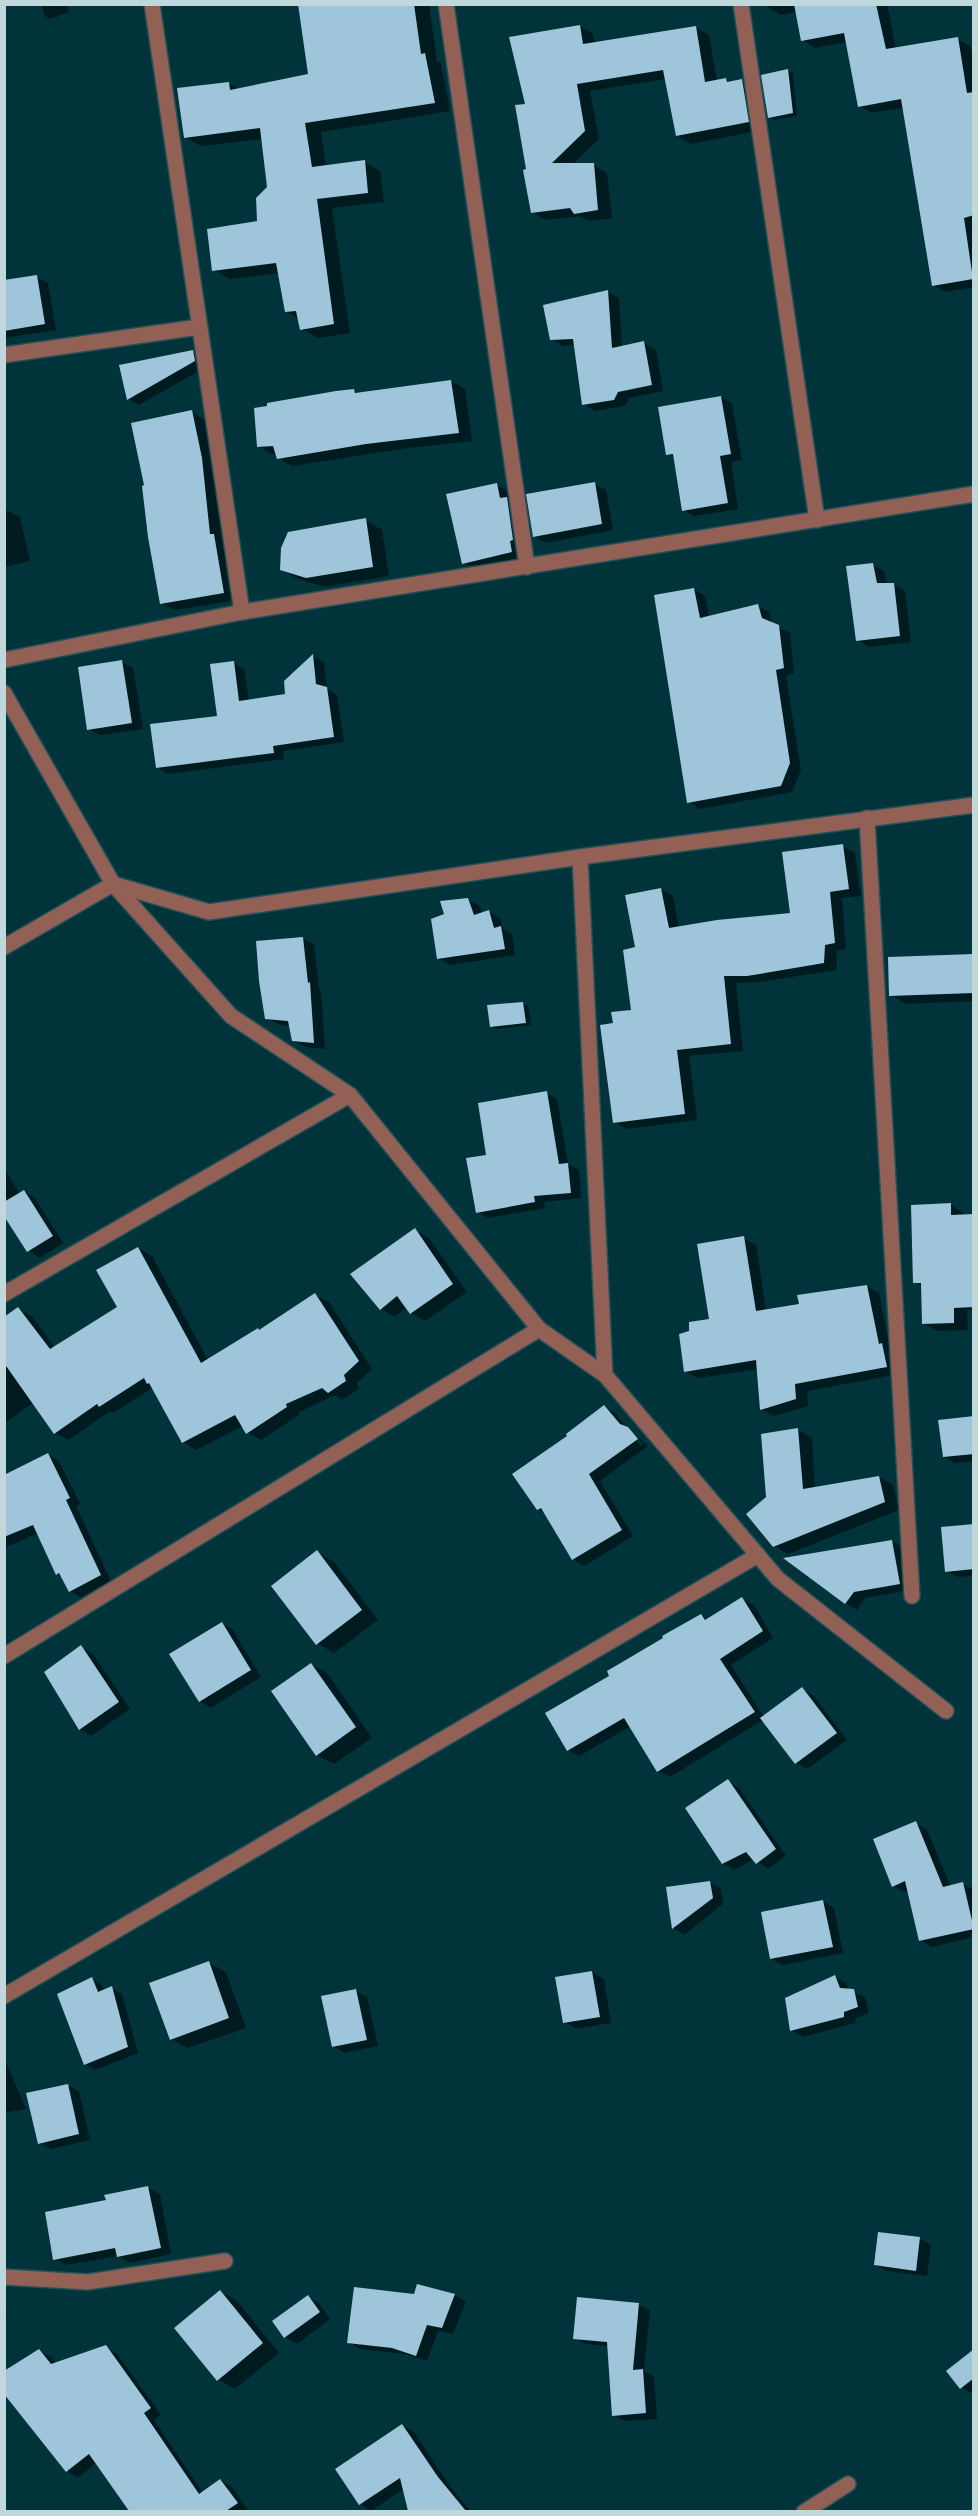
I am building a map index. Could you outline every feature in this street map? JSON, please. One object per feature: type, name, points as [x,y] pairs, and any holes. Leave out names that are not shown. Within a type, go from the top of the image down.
[{"type":"street","points":[[152,4],[242,612]]},
{"type":"street","points":[[446,4],[527,567]]},
{"type":"street","points":[[741,4],[817,520]]},
{"type":"street","points":[[4,355],[200,327]]},
{"type":"street","points":[[4,660],[242,612],[974,494]]},
{"type":"street","points":[[4,693],[113,884],[231,1016],[350,1095],[539,1329],[605,1375],[778,1579],[946,1711]]},
{"type":"street","points":[[4,947],[113,884],[209,912],[580,857],[974,805]]},
{"type":"street","points":[[867,818],[912,1596]]},
{"type":"street","points":[[580,857],[605,1375]]},
{"type":"street","points":[[4,1294],[350,1095]]},
{"type":"street","points":[[4,1656],[539,1329]]},
{"type":"street","points":[[4,1996],[758,1555]]},
{"type":"street","points":[[4,2277],[88,2282],[225,2261]]},
{"type":"street","points":[[804,2511],[848,2484]]},
{"type":"building","points":[[298,4],[414,4],[421,54],[425,53],[435,103],[305,123],[312,167],[365,160],[368,193],[317,199],[334,324],[300,330],[296,311],[285,312],[276,263],[212,271],[207,229],[257,221],[256,198],[267,187],[260,128],[184,138],[177,88],[229,82],[230,90],[308,74]]},
{"type":"building","points":[[794,4],[876,4],[886,49],[958,37],[967,93],[974,92],[974,215],[964,218],[973,279],[932,286],[901,99],[858,107],[844,33],[801,41]]},
{"type":"building","points":[[580,25],[583,44],[696,26],[705,82],[726,78],[727,82],[742,79],[749,122],[676,136],[663,70],[577,84],[585,131],[552,163],[594,163],[598,210],[574,214],[570,208],[531,213],[515,105],[525,104],[509,37]]},
{"type":"building","points":[[788,69],[793,113],[768,118],[761,75]]},
{"type":"building","points":[[37,275],[45,324],[4,331],[4,280]]},
{"type":"building","points":[[608,290],[612,348],[644,341],[652,385],[618,392],[614,400],[582,405],[573,339],[550,340],[543,305]]},
{"type":"building","points":[[193,350],[195,361],[127,400],[119,365]]},
{"type":"building","points":[[451,380],[459,433],[366,444],[277,459],[273,446],[257,447],[254,408],[267,406],[267,403],[336,391],[354,389],[355,393]]},
{"type":"building","points":[[721,396],[731,454],[720,456],[728,503],[682,511],[673,454],[666,455],[658,407]]},
{"type":"building","points":[[192,410],[202,458],[210,534],[214,534],[224,593],[160,604],[148,537],[142,486],[144,485],[131,423]]},
{"type":"building","points":[[595,482],[602,524],[533,537],[526,494]]},
{"type":"building","points":[[497,483],[500,498],[507,497],[513,540],[510,541],[512,552],[462,564],[446,494]]},
{"type":"building","points":[[366,518],[373,567],[306,578],[280,570],[281,548],[288,532]]},
{"type":"building","points":[[873,563],[877,583],[894,583],[900,636],[856,641],[846,566]]},
{"type":"building","points":[[694,588],[700,618],[758,604],[762,618],[779,625],[784,668],[776,670],[790,763],[781,786],[687,803],[654,595]]},
{"type":"building","points":[[313,654],[316,684],[327,687],[334,737],[273,746],[274,753],[156,768],[150,724],[217,716],[210,664],[234,661],[239,701],[285,694],[284,681]]},
{"type":"building","points":[[122,660],[132,723],[87,730],[78,667]]},
{"type":"building","points":[[843,844],[849,889],[830,892],[835,943],[825,945],[824,963],[747,976],[724,976],[731,1044],[677,1050],[685,1114],[613,1123],[600,1025],[613,1023],[611,1012],[631,1010],[623,950],[635,947],[625,895],[661,888],[669,928],[717,920],[790,913],[782,852]]},
{"type":"building","points":[[468,898],[474,915],[489,910],[494,928],[501,926],[505,949],[437,959],[431,919],[444,914],[440,901]]},
{"type":"building","points":[[303,937],[308,983],[310,982],[314,1043],[292,1041],[288,1021],[265,1019],[259,981],[256,941]]},
{"type":"building","points":[[974,954],[974,993],[889,996],[888,957]]},
{"type":"building","points":[[523,1002],[526,1023],[490,1027],[487,1005]]},
{"type":"building","points":[[547,1091],[559,1164],[568,1163],[571,1193],[534,1196],[535,1202],[476,1213],[466,1158],[486,1155],[478,1103]]},
{"type":"building","points":[[24,1190],[53,1236],[27,1252],[4,1216],[4,1202]]},
{"type":"building","points":[[951,1203],[951,1215],[974,1214],[974,1307],[954,1308],[954,1323],[922,1324],[921,1283],[913,1283],[911,1205]]},
{"type":"building","points":[[415,1228],[453,1284],[410,1314],[397,1296],[380,1310],[350,1274]]},
{"type":"building","points":[[744,1236],[756,1311],[799,1304],[797,1295],[867,1285],[879,1344],[882,1343],[887,1367],[795,1384],[796,1399],[760,1410],[756,1360],[684,1372],[679,1334],[689,1331],[689,1322],[709,1319],[697,1244]]},
{"type":"building","points":[[138,1247],[201,1363],[258,1328],[259,1330],[315,1293],[359,1361],[344,1375],[346,1381],[328,1393],[322,1388],[286,1404],[287,1407],[246,1434],[235,1415],[182,1443],[144,1378],[99,1407],[97,1404],[54,1434],[4,1363],[4,1317],[18,1307],[50,1349],[117,1307],[96,1270]]},
{"type":"building","points":[[604,1405],[620,1424],[628,1427],[638,1439],[589,1474],[622,1530],[572,1560],[541,1508],[537,1510],[512,1474],[567,1436],[566,1434]]},
{"type":"building","points":[[974,1416],[974,1454],[943,1457],[938,1420]]},
{"type":"building","points":[[798,1428],[803,1489],[879,1476],[885,1502],[773,1547],[746,1514],[766,1497],[761,1434]]},
{"type":"building","points":[[48,1453],[70,1498],[66,1500],[101,1575],[69,1592],[59,1573],[56,1575],[33,1525],[4,1537],[4,1475]]},
{"type":"building","points":[[974,1524],[974,1569],[945,1572],[941,1527]]},
{"type":"building","points":[[892,1540],[900,1584],[854,1592],[845,1604],[783,1558]]},
{"type":"building","points":[[317,1550],[362,1610],[316,1645],[271,1586]]},
{"type":"building","points":[[742,1597],[763,1631],[720,1659],[755,1712],[657,1772],[624,1718],[567,1751],[545,1713],[609,1676],[607,1671],[663,1638],[662,1636],[701,1614],[705,1620]]},
{"type":"building","points":[[222,1622],[251,1670],[199,1702],[169,1654]]},
{"type":"building","points":[[81,1645],[119,1702],[79,1730],[44,1672]]},
{"type":"building","points":[[311,1663],[356,1727],[316,1756],[271,1691]]},
{"type":"building","points":[[802,1687],[837,1733],[795,1764],[760,1718]]},
{"type":"building","points":[[728,1779],[776,1849],[756,1864],[746,1852],[722,1864],[685,1808]]},
{"type":"building","points":[[916,1821],[943,1887],[963,1882],[974,1929],[919,1941],[905,1881],[892,1887],[873,1839]]},
{"type":"building","points":[[710,1881],[713,1898],[672,1929],[666,1887]]},
{"type":"building","points":[[823,1900],[833,1947],[770,1959],[761,1912]]},
{"type":"building","points":[[209,1961],[229,2018],[170,2040],[149,1983]]},
{"type":"building","points":[[592,1971],[600,2017],[563,2023],[555,1977]]},
{"type":"building","points":[[835,1975],[840,1988],[854,1989],[858,2007],[844,2012],[844,2017],[790,2031],[785,1998]]},
{"type":"building","points":[[92,1977],[98,1992],[112,1986],[128,2047],[84,2065],[57,1994]]},
{"type":"building","points":[[356,1989],[367,2040],[332,2047],[321,1996]]},
{"type":"building","points":[[68,2084],[79,2134],[38,2144],[26,2093]]},
{"type":"building","points":[[148,2186],[161,2248],[117,2257],[115,2248],[53,2260],[45,2212],[106,2200],[104,2195]]},
{"type":"building","points":[[878,2232],[920,2237],[916,2271],[874,2265]]},
{"type":"building","points":[[417,2284],[455,2294],[442,2328],[427,2325],[416,2356],[392,2348],[347,2343],[354,2287],[414,2294]]},
{"type":"building","points":[[220,2290],[263,2343],[217,2381],[174,2328]]},
{"type":"building","points":[[308,2295],[320,2312],[284,2338],[272,2321]]},
{"type":"building","points":[[577,2297],[639,2303],[633,2370],[643,2369],[646,2413],[612,2416],[607,2342],[573,2339]]},
{"type":"building","points":[[106,2345],[151,2408],[144,2413],[199,2494],[220,2479],[238,2503],[226,2511],[129,2511],[89,2454],[66,2472],[4,2394],[4,2371],[39,2349],[51,2364]]},
{"type":"building","points":[[974,2349],[974,2378],[960,2389],[946,2371]]},
{"type":"building","points":[[402,2424],[438,2477],[466,2511],[408,2511],[400,2478],[359,2505],[335,2469]]}]
